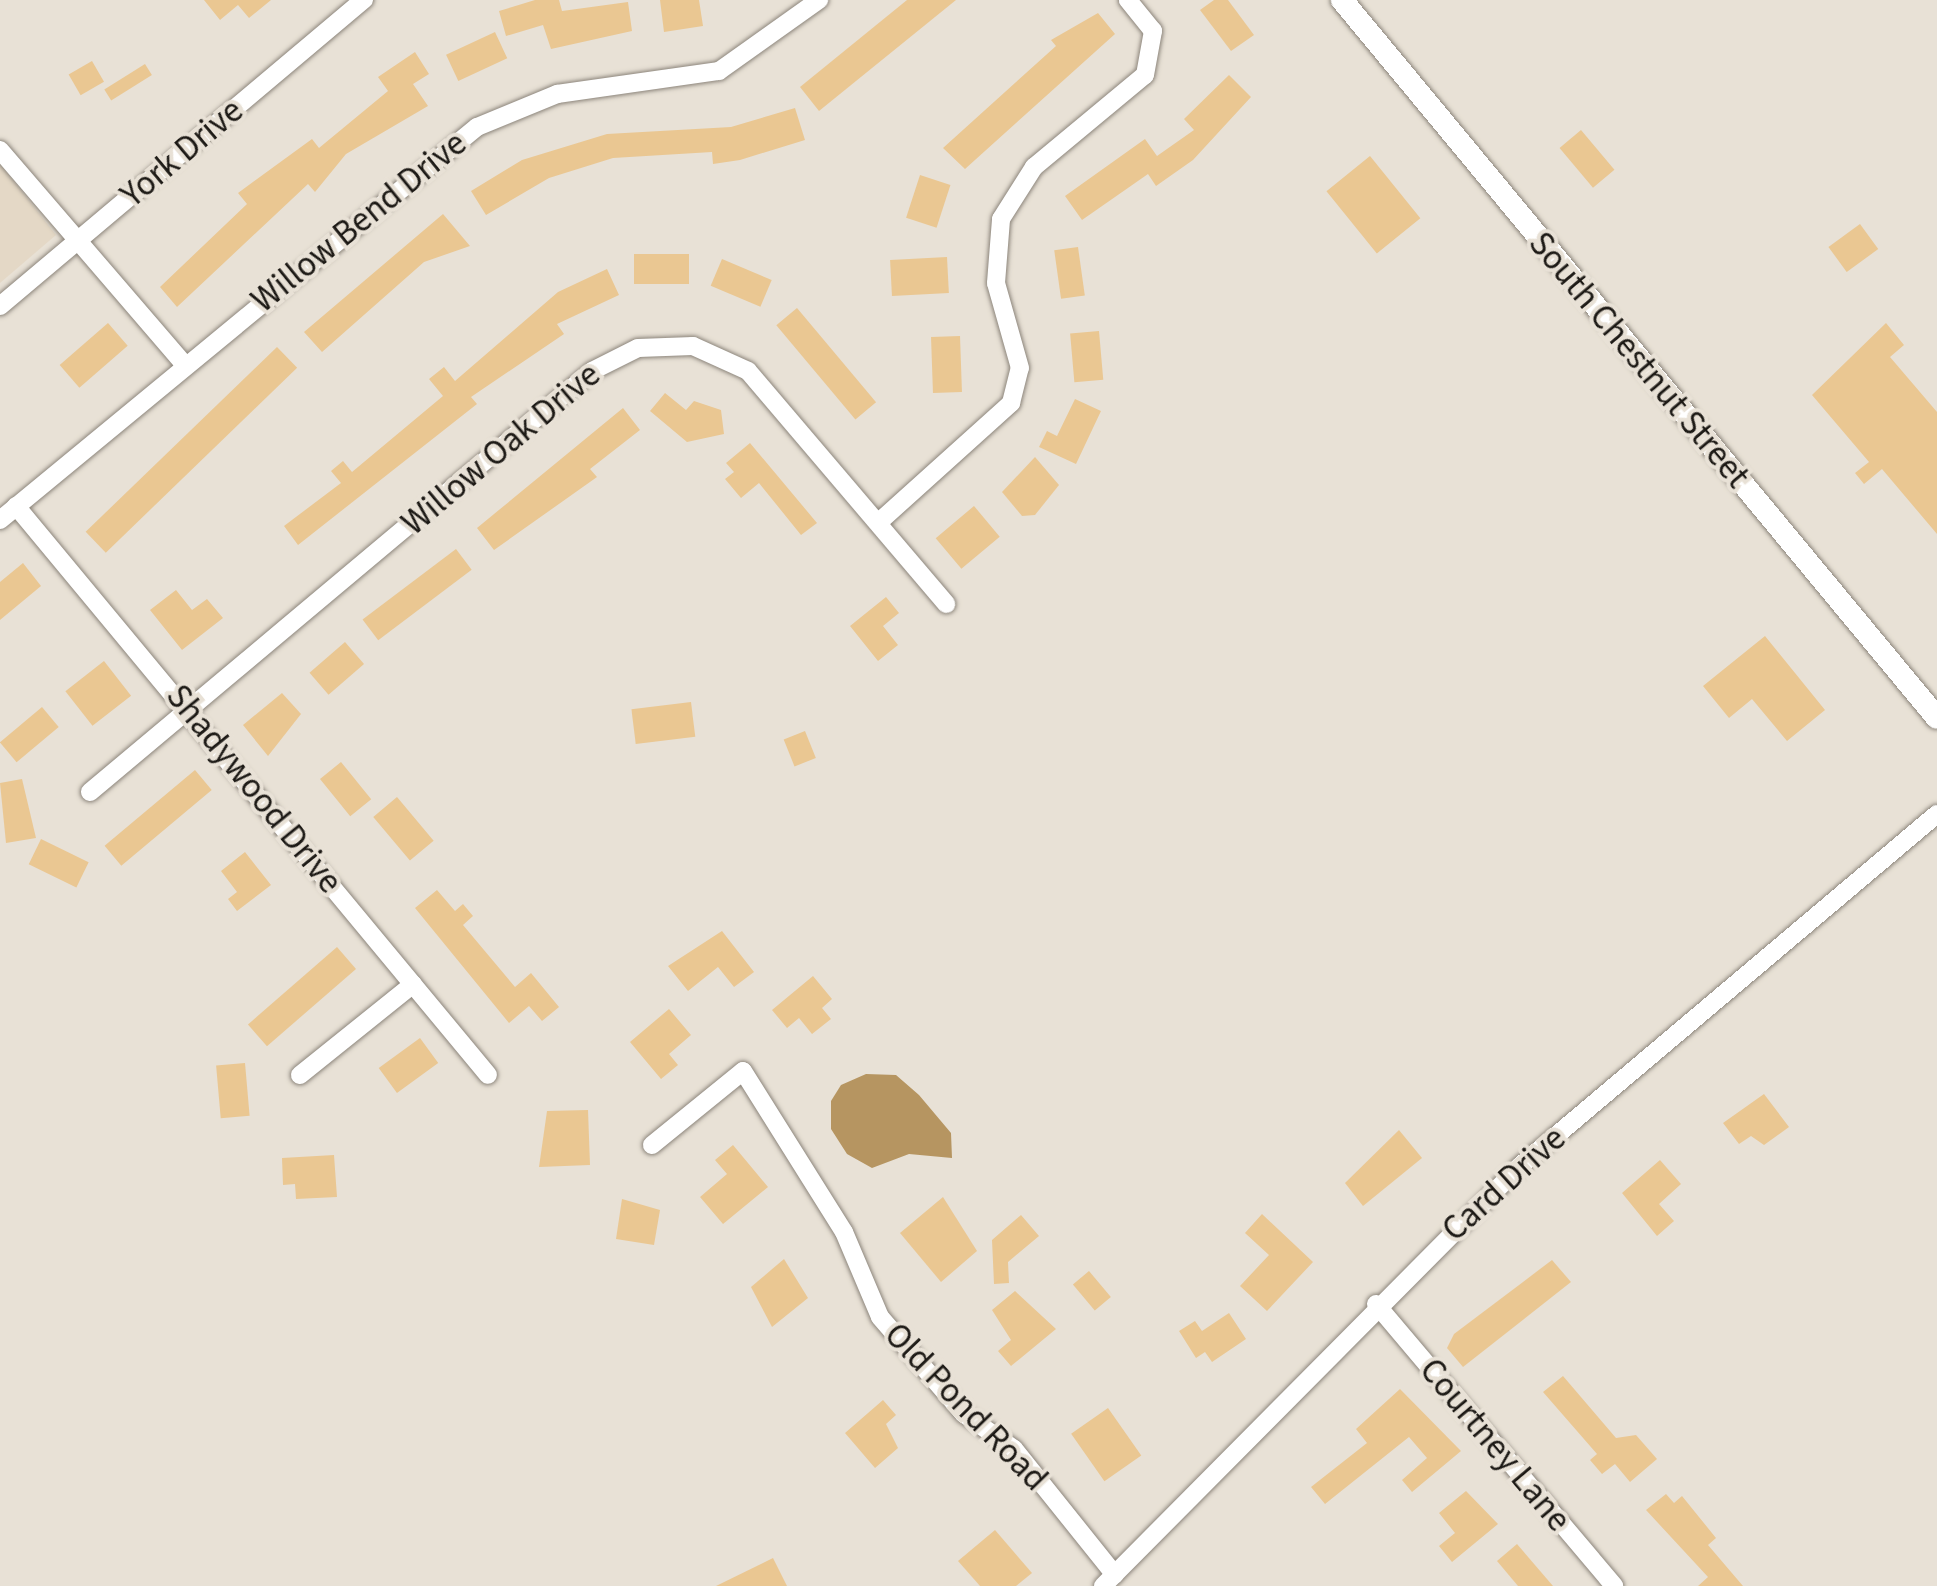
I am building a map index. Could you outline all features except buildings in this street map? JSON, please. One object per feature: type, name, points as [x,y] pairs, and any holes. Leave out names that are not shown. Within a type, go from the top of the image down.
[{"type":"main road","name":"South Chestnut Street","points":[[1342,0],[1937,718]]},
{"type":"street","name":"York Drive","points":[[0,306],[364,0]]},
{"type":"street","name":"Willow Bend Drive","points":[[0,520],[184,364],[477,127],[557,94],[720,71],[820,0]]},
{"type":"street","points":[[879,522],[1011,403],[1020,368],[996,283],[1001,220],[1034,168],[1145,75],[1152,32],[1128,0]]},
{"type":"street","points":[[0,150],[184,364]]},
{"type":"street","name":"Willow Oak Drive","points":[[90,792],[592,371],[638,348],[693,346],[748,371],[946,604]]},
{"type":"street","name":"Shadywood Drive","points":[[16,506],[190,710],[488,1075]]},
{"type":"street","name":"Card Drive","points":[[1109,1580],[1376,1304],[1520,1166],[1937,814]]},
{"type":"street","points":[[300,1074],[413,984]]},
{"type":"street","name":"Old Pond Road","points":[[652,1145],[743,1072],[844,1232],[880,1317],[964,1414],[1014,1449],[1109,1580]]},
{"type":"street","name":"Courtney Lane","points":[[1376,1304],[1614,1586]]},
{"type":"shaded area","points":[[0,164],[56,235],[0,283]]},
{"type":"shaded area","points":[[866,1074],[896,1075],[919,1095],[951,1133],[952,1158],[909,1154],[872,1168],[847,1154],[831,1129],[831,1101],[841,1085]]}]
